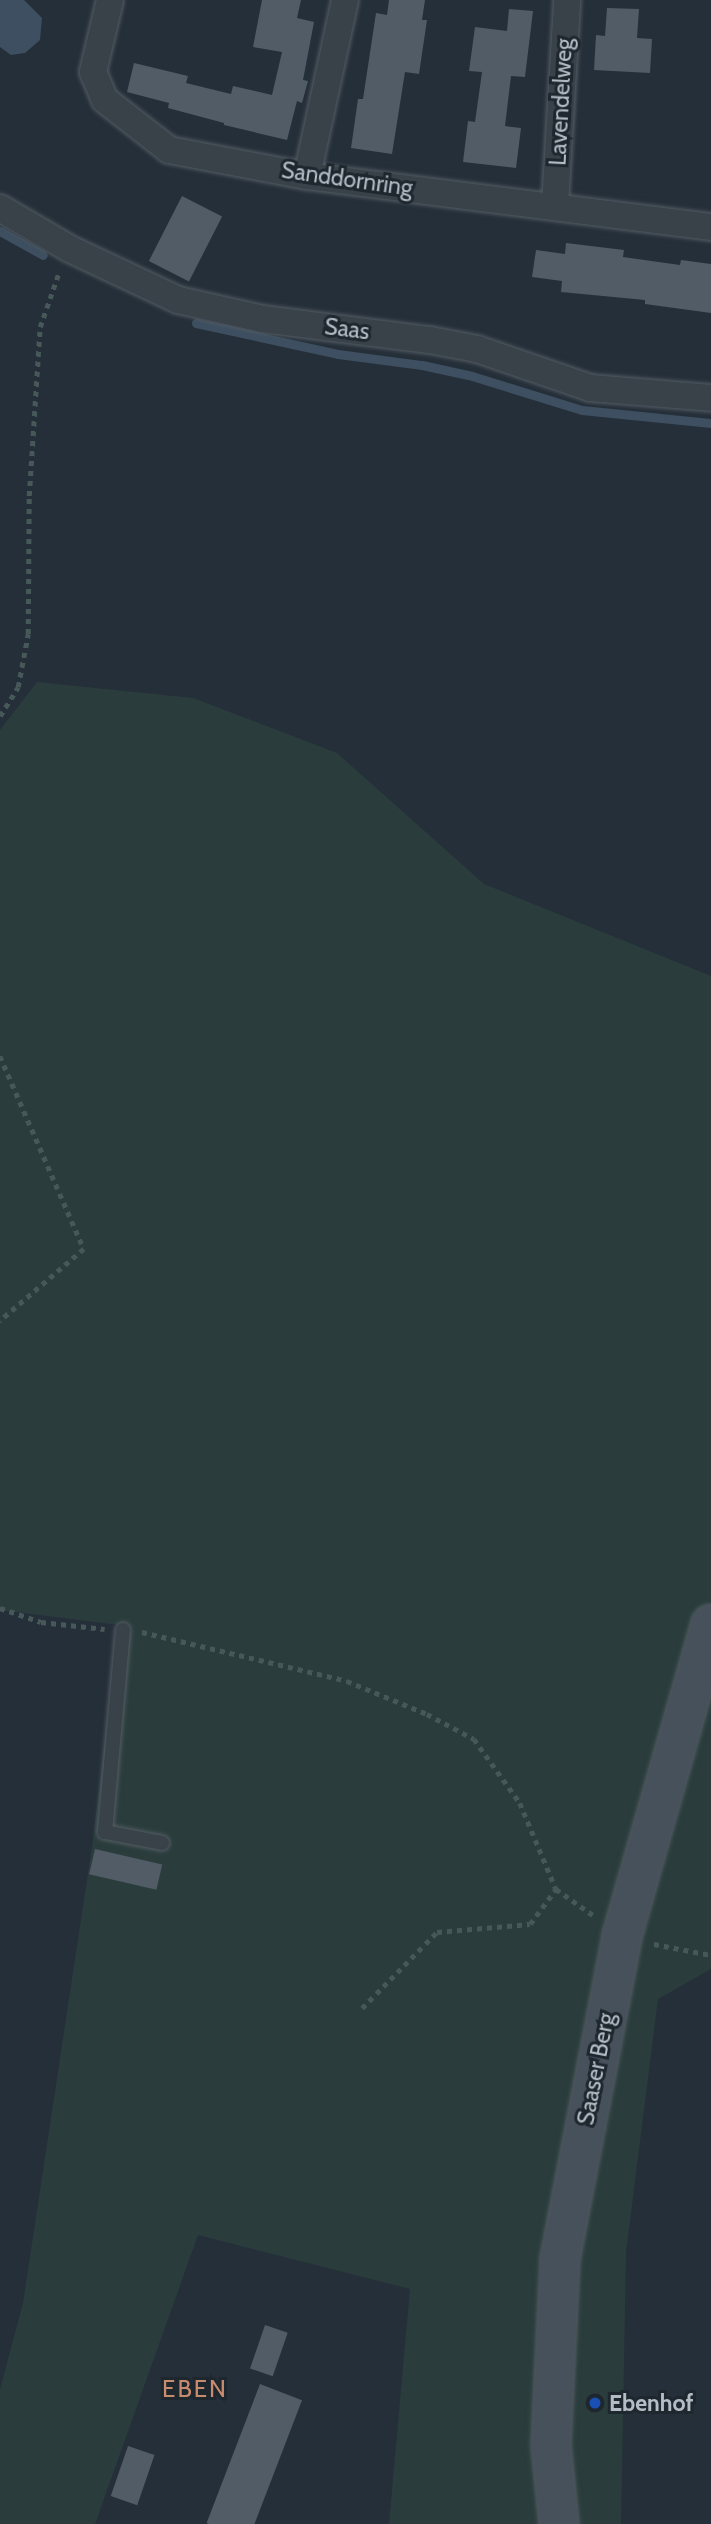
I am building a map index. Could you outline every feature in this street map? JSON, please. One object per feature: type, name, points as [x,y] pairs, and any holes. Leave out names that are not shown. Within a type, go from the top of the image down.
[{"type":"street","name":"Sanddornring","points":[[110,0],[93,72],[105,100],[169,150],[307,176],[555,205],[711,227]]},
{"type":"street","points":[[307,176],[345,0]]},
{"type":"street","name":"Lavendelweg","points":[[555,205],[567,0]]},
{"type":"street","name":"Saas","points":[[0,208],[71,249],[178,300],[263,319],[430,340],[477,349],[590,388],[711,398]]},
{"type":"street","name":"Saaser Berg","points":[[559,2524],[551,2445],[560,2259],[622,1936],[711,1624]]},
{"type":"lane","points":[[123,1630],[104,1832],[163,1843]]},
{"type":"path","points":[[0,716],[18,687],[28,635],[29,496],[40,327],[55,279],[71,249]]},
{"type":"path","points":[[0,1056],[84,1249],[0,1321]]},
{"type":"path","points":[[0,1608],[41,1622],[158,1634],[347,1681],[427,1714],[474,1739],[520,1803],[556,1889],[622,1936],[686,1953],[711,1955]]},
{"type":"path","points":[[362,2008],[437,1932],[530,1924],[556,1889]]},
{"type":"green space","points":[[37,682],[193,698],[337,753],[484,884],[711,976],[711,1969],[658,1999],[626,2252],[621,2524],[389,2524],[410,2289],[198,2235],[95,2524],[0,2524],[0,2389],[23,2303],[92,1847],[119,1625],[0,1610],[0,730]]},
{"type":"water","points":[[0,0],[24,0],[42,18],[40,40],[25,53],[11,55],[0,47]]},
{"type":"building","points":[[262,0],[301,0],[297,18],[314,22],[303,80],[308,81],[302,103],[297,101],[287,140],[224,125],[168,108],[169,103],[127,92],[134,63],[188,76],[186,83],[231,94],[233,86],[272,95],[282,52],[253,47]]},
{"type":"building","points":[[389,0],[425,0],[422,20],[427,20],[419,74],[405,72],[392,154],[351,148],[358,99],[363,99],[376,13],[387,15]]},
{"type":"building","points":[[607,8],[639,9],[637,38],[652,39],[650,73],[594,70],[596,35],[605,36]]},
{"type":"building","points":[[509,9],[533,11],[525,77],[511,76],[505,126],[521,128],[516,168],[463,162],[468,121],[475,122],[482,72],[469,71],[475,27],[507,31]]},
{"type":"building","points":[[182,196],[222,216],[189,281],[149,261]]},
{"type":"building","points":[[566,243],[624,250],[623,257],[680,265],[681,260],[711,264],[711,313],[645,304],[645,300],[561,292],[562,281],[532,277],[536,250],[565,254]]},
{"type":"building","points":[[95,1849],[162,1865],[156,1890],[89,1874]]},
{"type":"building","points":[[265,2325],[288,2333],[273,2376],[250,2368]]},
{"type":"building","points":[[260,2384],[302,2400],[254,2524],[207,2523]]},
{"type":"building","points":[[128,2446],[154,2455],[137,2505],[111,2496]]},
{"type":"waterway","points":[[0,231],[43,255]]},
{"type":"waterway","points":[[196,323],[338,354],[422,365],[472,376],[582,410],[711,423]]},
{"type":"place","name":"Ebenhof","points":[[595,2403]]},
{"type":"district","name":"EBEN","points":[[195,2389]]}]
